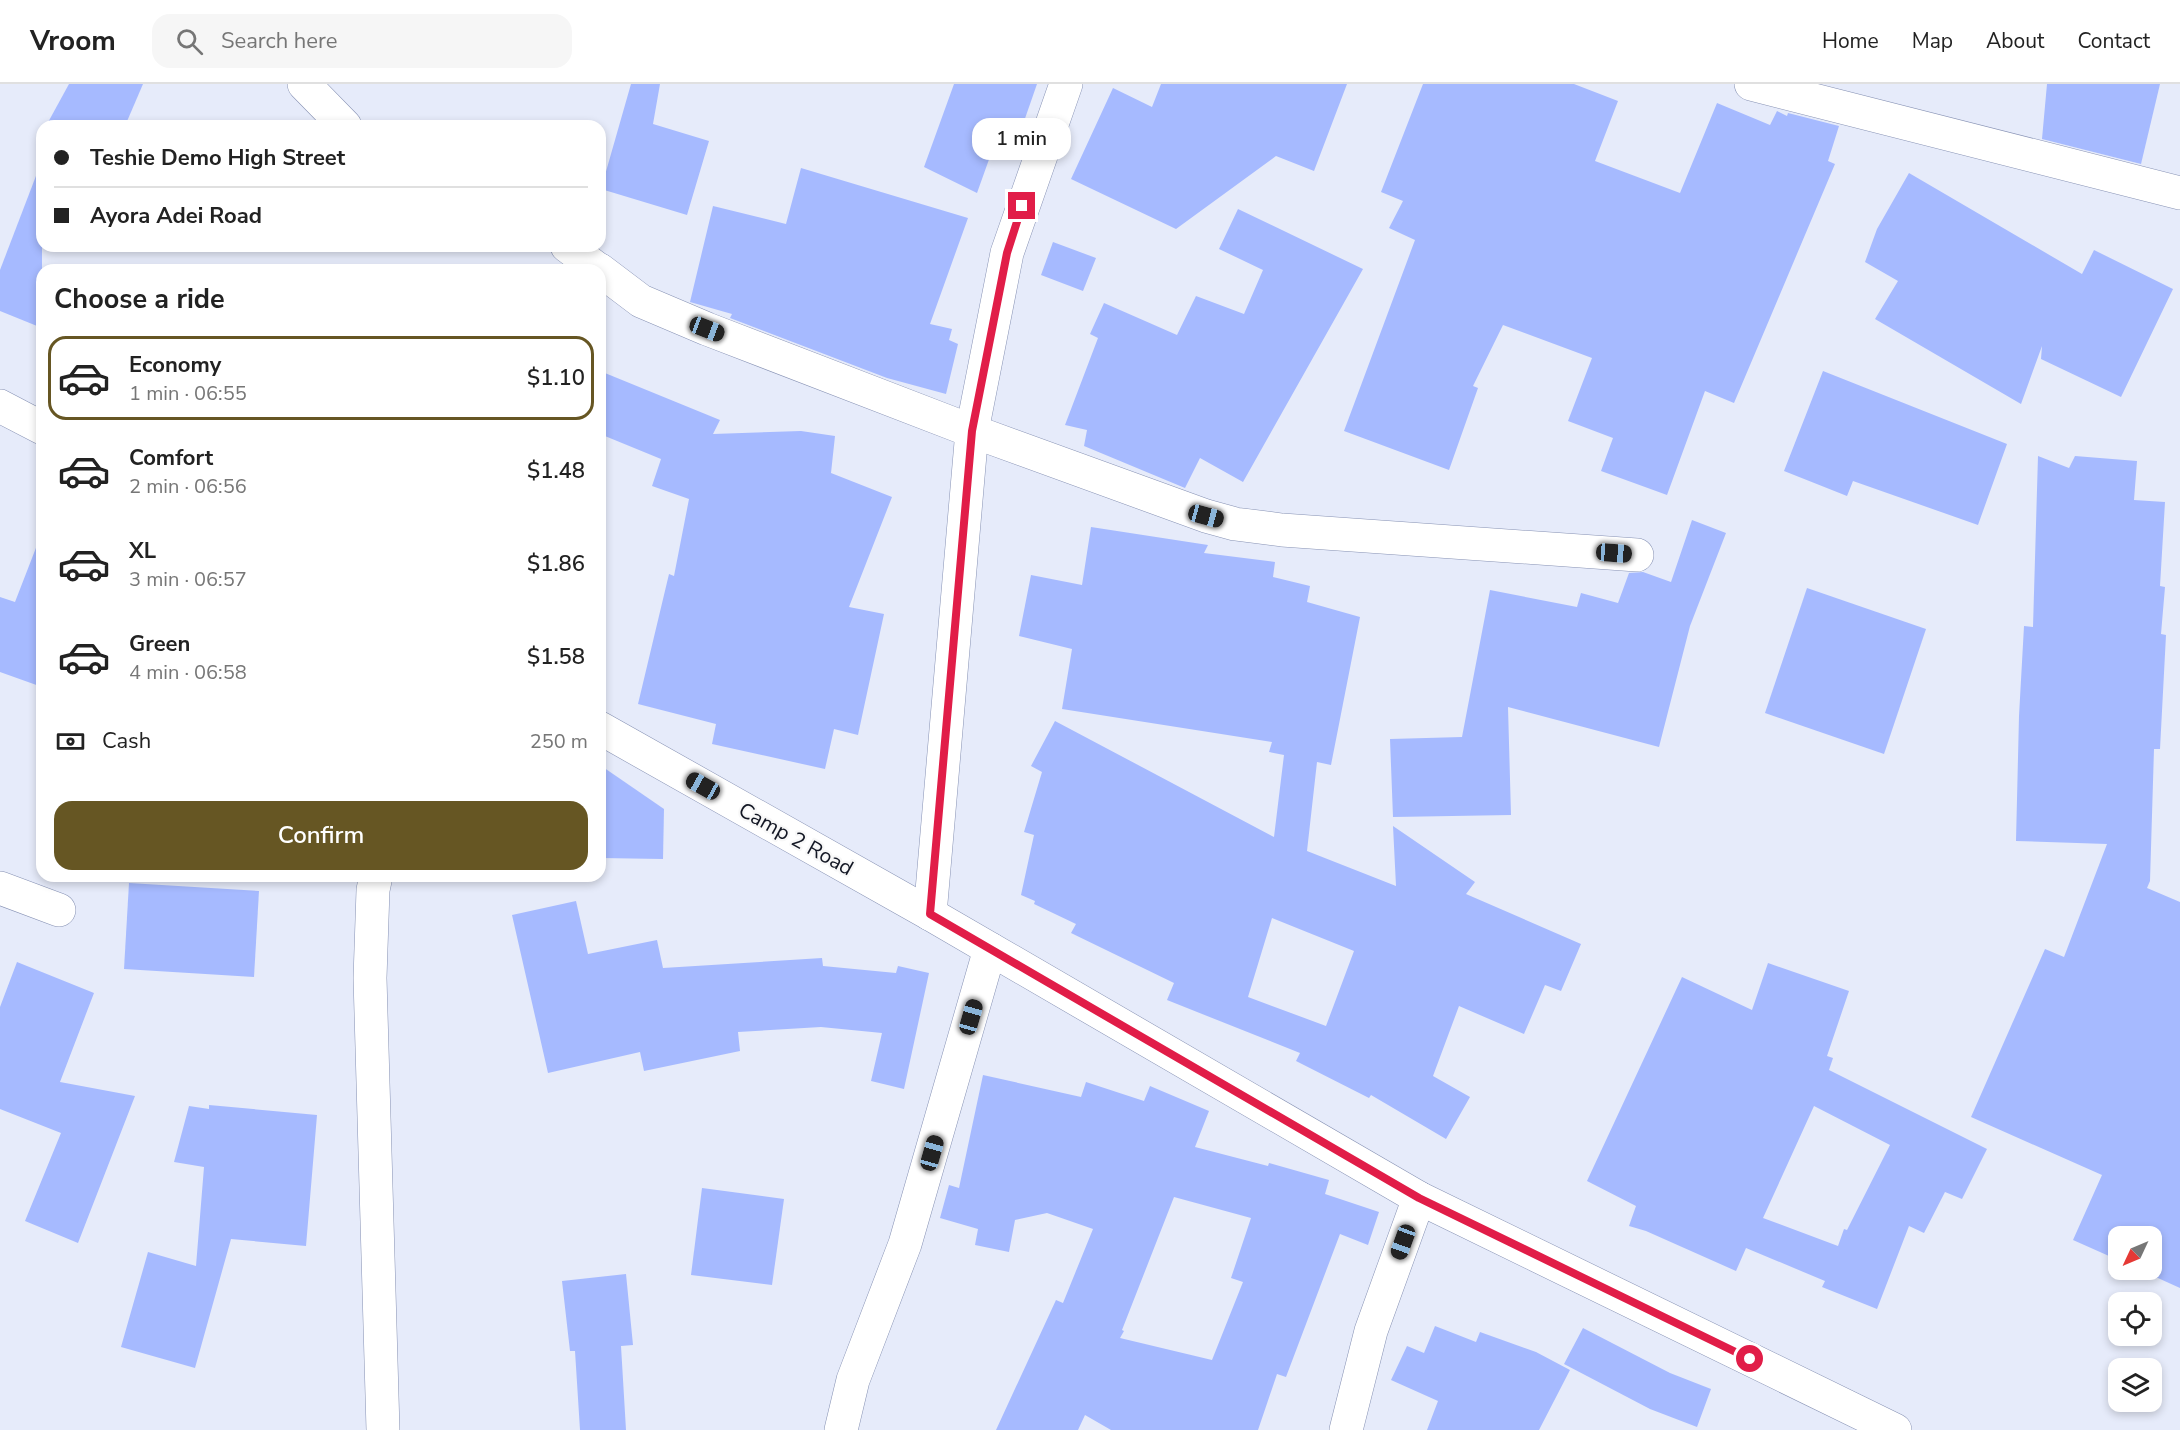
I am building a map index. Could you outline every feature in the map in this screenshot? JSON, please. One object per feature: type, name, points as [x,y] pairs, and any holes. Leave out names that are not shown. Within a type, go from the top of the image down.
[{"type":"street","points":[[304,84],[339,120]]},
{"type":"street","points":[[930,914],[972,431],[1007,253],[1066,84]]},
{"type":"street","points":[[1751,84],[2180,193]]},
{"type":"street","points":[[575,252],[592,264]]},
{"type":"street","points":[[606,275],[641,301],[707,329],[972,431],[1206,516],[1235,524],[1282,530],[1637,555]]},
{"type":"street","points":[[0,406],[36,425]]},
{"type":"street","name":"Camp 2 Road","points":[[606,731],[930,914],[1419,1198],[1895,1430]]},
{"type":"street","points":[[375,882],[370,978],[383,1430]]},
{"type":"street","points":[[0,888],[59,910]]},
{"type":"street","points":[[841,1430],[853,1380],[905,1244],[990,949]]},
{"type":"street","points":[[1346,1430],[1371,1330],[1419,1198]]},
{"type":"building","points":[[69,84],[143,84],[128,120],[49,120]]},
{"type":"building","points":[[631,84],[660,84],[653,124],[709,141],[687,215],[606,191],[606,172]]},
{"type":"building","points":[[954,84],[1037,84],[1021,130],[1002,123],[977,193],[924,167]]},
{"type":"building","points":[[1161,84],[1347,84],[1314,171],[1276,156],[1176,229],[1071,179],[1113,88],[1152,107]]},
{"type":"building","points":[[1423,84],[1574,84],[1618,101],[1595,161],[1680,193],[1717,103],[1770,125],[1777,111],[1787,116],[1788,113],[1839,126],[1828,161],[1835,164],[1734,403],[1705,391],[1667,495],[1601,471],[1613,438],[1568,421],[1592,358],[1503,325],[1473,386],[1478,388],[1449,470],[1344,431],[1415,240],[1389,228],[1403,201],[1381,192]]},
{"type":"building","points":[[2047,84],[2160,84],[2141,164],[2042,139]]},
{"type":"building","points":[[801,168],[968,218],[930,324],[952,329],[949,340],[958,344],[946,394],[887,378],[730,318],[732,314],[690,302],[713,206],[786,224]]},
{"type":"building","points":[[1909,173],[2082,274],[2094,250],[2173,289],[2121,397],[2041,359],[2042,346],[2021,404],[1875,319],[1898,281],[1865,262],[1877,229]]},
{"type":"building","points":[[36,176],[36,252],[42,252],[42,264],[36,264],[36,326],[0,311],[0,270]]},
{"type":"building","points":[[1238,209],[1363,269],[1243,482],[1200,458],[1185,488],[1084,446],[1087,430],[1065,425],[1098,338],[1090,334],[1104,303],[1177,335],[1196,296],[1244,314],[1263,270],[1219,249]]},
{"type":"building","points":[[1053,242],[1096,258],[1083,291],[1041,275]]},
{"type":"building","points":[[1823,371],[2007,444],[1978,525],[1853,481],[1847,496],[1784,471]]},
{"type":"building","points":[[606,373],[720,420],[713,434],[801,431],[835,436],[831,473],[892,497],[849,607],[884,614],[858,735],[834,729],[825,769],[712,744],[716,724],[638,704],[669,574],[674,576],[689,499],[652,486],[661,459],[606,436]]},
{"type":"building","points":[[2038,456],[2069,468],[2075,456],[2137,461],[2134,500],[2165,502],[2160,586],[2165,587],[2161,634],[2166,635],[2160,749],[2154,749],[2150,881],[2147,888],[2180,902],[2180,1288],[2162,1280],[2162,1226],[2108,1226],[2108,1256],[2073,1240],[2102,1175],[1971,1117],[2045,949],[2064,957],[2107,844],[2016,841],[2024,626],[2033,627]]},
{"type":"building","points":[[1692,520],[1726,533],[1690,626],[1659,747],[1508,707],[1511,815],[1393,817],[1390,739],[1462,737],[1490,590],[1577,607],[1581,593],[1618,603],[1629,573],[1643,572],[1671,582]]},
{"type":"building","points":[[1091,527],[1208,545],[1204,553],[1275,562],[1273,577],[1310,586],[1307,602],[1360,617],[1331,765],[1317,762],[1307,851],[1396,886],[1393,826],[1475,882],[1466,894],[1581,944],[1561,991],[1545,985],[1524,1034],[1459,1006],[1433,1076],[1470,1097],[1446,1139],[1371,1095],[1369,1098],[1296,1061],[1300,1053],[1167,1000],[1174,983],[1071,933],[1076,924],[1034,904],[1035,901],[1021,895],[1034,835],[1024,832],[1042,772],[1031,766],[1055,721],[1274,837],[1284,755],[1269,752],[1272,742],[1062,709],[1072,649],[1019,636],[1031,575],[1082,585]],"holes":[[[1272,918],[1354,951],[1326,1026],[1248,997]]]},
{"type":"building","points":[[36,548],[36,685],[0,672],[0,597],[15,602]]},
{"type":"building","points":[[1807,588],[1926,629],[1884,754],[1765,713]]},
{"type":"building","points":[[606,769],[664,809],[663,859],[606,858]]},
{"type":"building","points":[[129,883],[259,891],[254,977],[124,969]]},
{"type":"building","points":[[576,901],[588,954],[657,940],[663,968],[822,958],[823,966],[896,973],[898,966],[929,973],[904,1089],[871,1081],[882,1033],[821,1027],[738,1032],[740,1051],[644,1071],[640,1052],[548,1073],[512,915]]},
{"type":"building","points":[[17,962],[94,993],[60,1082],[135,1096],[78,1243],[25,1221],[61,1133],[0,1109],[0,1007]]},
{"type":"building","points":[[1768,963],[1849,991],[1827,1056],[1833,1058],[1829,1070],[1987,1149],[1962,1199],[1945,1192],[1924,1233],[1909,1226],[1877,1309],[1822,1287],[1825,1281],[1746,1248],[1736,1271],[1646,1231],[1629,1226],[1636,1206],[1587,1181],[1682,977],[1752,1010]],"holes":[[[1814,1106],[1890,1145],[1847,1230],[1844,1229],[1838,1246],[1763,1218]]]},
{"type":"building","points":[[983,1075],[1081,1097],[1086,1082],[1144,1101],[1150,1086],[1209,1111],[1195,1147],[1268,1166],[1269,1163],[1329,1180],[1325,1194],[1379,1212],[1368,1245],[1340,1234],[1286,1377],[1277,1374],[1258,1430],[1111,1430],[1085,1415],[1078,1430],[996,1430],[1056,1300],[1063,1303],[1093,1229],[1047,1213],[1015,1220],[1009,1252],[975,1245],[978,1229],[940,1218],[949,1185],[959,1188]],"holes":[[[1174,1197],[1251,1218],[1231,1278],[1243,1282],[1212,1360],[1120,1338]]]},
{"type":"building","points":[[209,1105],[317,1115],[306,1246],[231,1239],[195,1368],[121,1347],[148,1252],[196,1266],[204,1167],[174,1162],[189,1106],[209,1109]]},
{"type":"building","points":[[702,1188],[784,1199],[772,1285],[691,1275]]},
{"type":"building","points":[[626,1274],[633,1345],[621,1346],[626,1430],[580,1430],[575,1351],[570,1351],[562,1281]]},
{"type":"building","points":[[1435,1326],[1476,1342],[1480,1332],[1536,1352],[1570,1370],[1539,1430],[1427,1430],[1438,1401],[1391,1380],[1407,1346],[1424,1353]]},
{"type":"building","points":[[1583,1328],[1670,1373],[1711,1389],[1697,1427],[1650,1409],[1564,1364]]},
{"type":"route","points":[[1022,206],[1007,253],[972,431],[930,914],[1419,1198],[1750,1359]]}]
